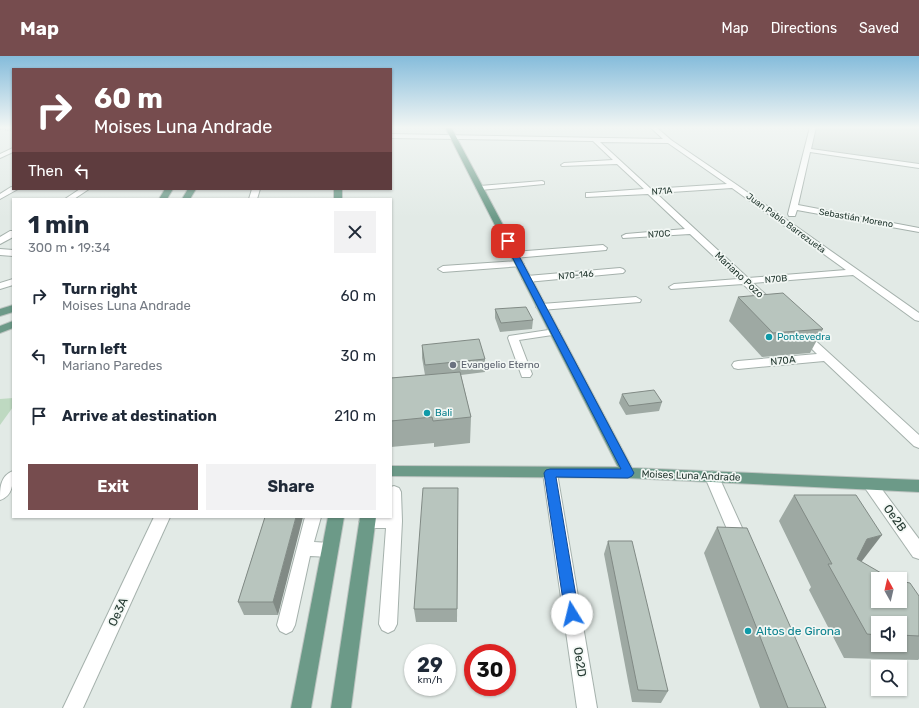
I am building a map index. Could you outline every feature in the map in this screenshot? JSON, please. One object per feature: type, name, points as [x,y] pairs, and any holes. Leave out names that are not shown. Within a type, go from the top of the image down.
[{"type":"main road","points":[[464,157],[517,259],[530,279],[541,307],[628,473]]},
{"type":"main road","points":[[0,314],[12,308]]},
{"type":"main road","points":[[0,330],[12,324]]},
{"type":"main road","name":"Moises Luna Andrade","points":[[392,471],[628,473],[919,486]]},
{"type":"main road","points":[[301,708],[336,518]]},
{"type":"main road","points":[[341,708],[368,519]]},
{"type":"street","name":"Mariano Pozo","points":[[613,157],[781,314]]},
{"type":"street","name":"Juan Pablo Barrezueta","points":[[693,157],[784,220],[919,318]]},
{"type":"street","points":[[784,220],[791,219],[806,157]]},
{"type":"street","points":[[860,157],[919,166]]},
{"type":"street","points":[[564,165],[618,162]]},
{"type":"street","points":[[480,188],[542,184]]},
{"type":"street","name":"N71A","points":[[589,195],[735,186]]},
{"type":"street","points":[[0,197],[12,190]]},
{"type":"street","points":[[71,198],[83,190]]},
{"type":"street","name":"Sebastián Moreno","points":[[794,207],[919,230]]},
{"type":"street","name":"N70C","points":[[626,236],[693,231]]},
{"type":"street","points":[[0,242],[12,235]]},
{"type":"street","points":[[443,269],[603,248]]},
{"type":"street","points":[[0,252],[12,253]]},
{"type":"street","name":"N70-146","points":[[530,279],[620,271]]},
{"type":"street","name":"N70B","points":[[674,287],[854,272]]},
{"type":"street","points":[[0,286],[12,282]]},
{"type":"street","points":[[541,307],[636,300]]},
{"type":"street","points":[[798,330],[919,443]]},
{"type":"street","points":[[526,374],[513,338],[554,332]]},
{"type":"street","name":"N70A","points":[[738,365],[827,357]]},
{"type":"street","name":"Oe2D","points":[[550,473],[587,708]]},
{"type":"street","points":[[712,476],[747,556]]},
{"type":"street","points":[[0,494],[12,478]]},
{"type":"street","name":"Oe2B","points":[[870,484],[919,552]]},
{"type":"street","points":[[388,624],[394,521],[394,492]]},
{"type":"street","name":"Oe3A","points":[[73,708],[162,518]]},
{"type":"street","points":[[286,625],[313,518]]},
{"type":"street","points":[[368,519],[394,521]]},
{"type":"street","points":[[304,549],[330,550]]},
{"type":"shaded area","points":[[868,157],[919,157],[919,165]]},
{"type":"green space","points":[[12,398],[12,408],[0,425],[0,399]]},
{"type":"building","points":[[783,293],[823,329],[773,333],[738,297]]},
{"type":"building","points":[[526,307],[533,320],[501,323],[495,309]]},
{"type":"building","points":[[479,339],[485,359],[425,365],[422,345]]},
{"type":"building","points":[[460,372],[471,417],[433,421],[432,417],[392,421],[392,378]]},
{"type":"building","points":[[654,390],[662,402],[629,406],[622,394]]},
{"type":"building","points":[[423,488],[458,488],[457,609],[414,609]]},
{"type":"building","points":[[794,495],[856,495],[882,535],[867,539],[857,559],[879,572],[871,572],[871,608],[907,608],[907,582],[910,583],[919,596],[919,636],[907,635],[907,616],[871,616],[871,634],[867,634],[828,564],[832,564]]},
{"type":"building","points":[[265,518],[296,518],[273,602],[238,602]]},
{"type":"building","points":[[717,527],[747,528],[826,708],[788,708]]},
{"type":"building","points":[[608,541],[632,541],[668,691],[638,690]]},
{"type":"place","name":"Pontevedra","points":[[769,337]]},
{"type":"place","name":"Evangelio Eterno","points":[[453,365]]},
{"type":"place","name":"Bali","points":[[427,413]]},
{"type":"place","name":"Altos de Girona","points":[[748,631]]},
{"type":"route","points":[[508,241],[628,473],[550,473],[572,614]]}]
